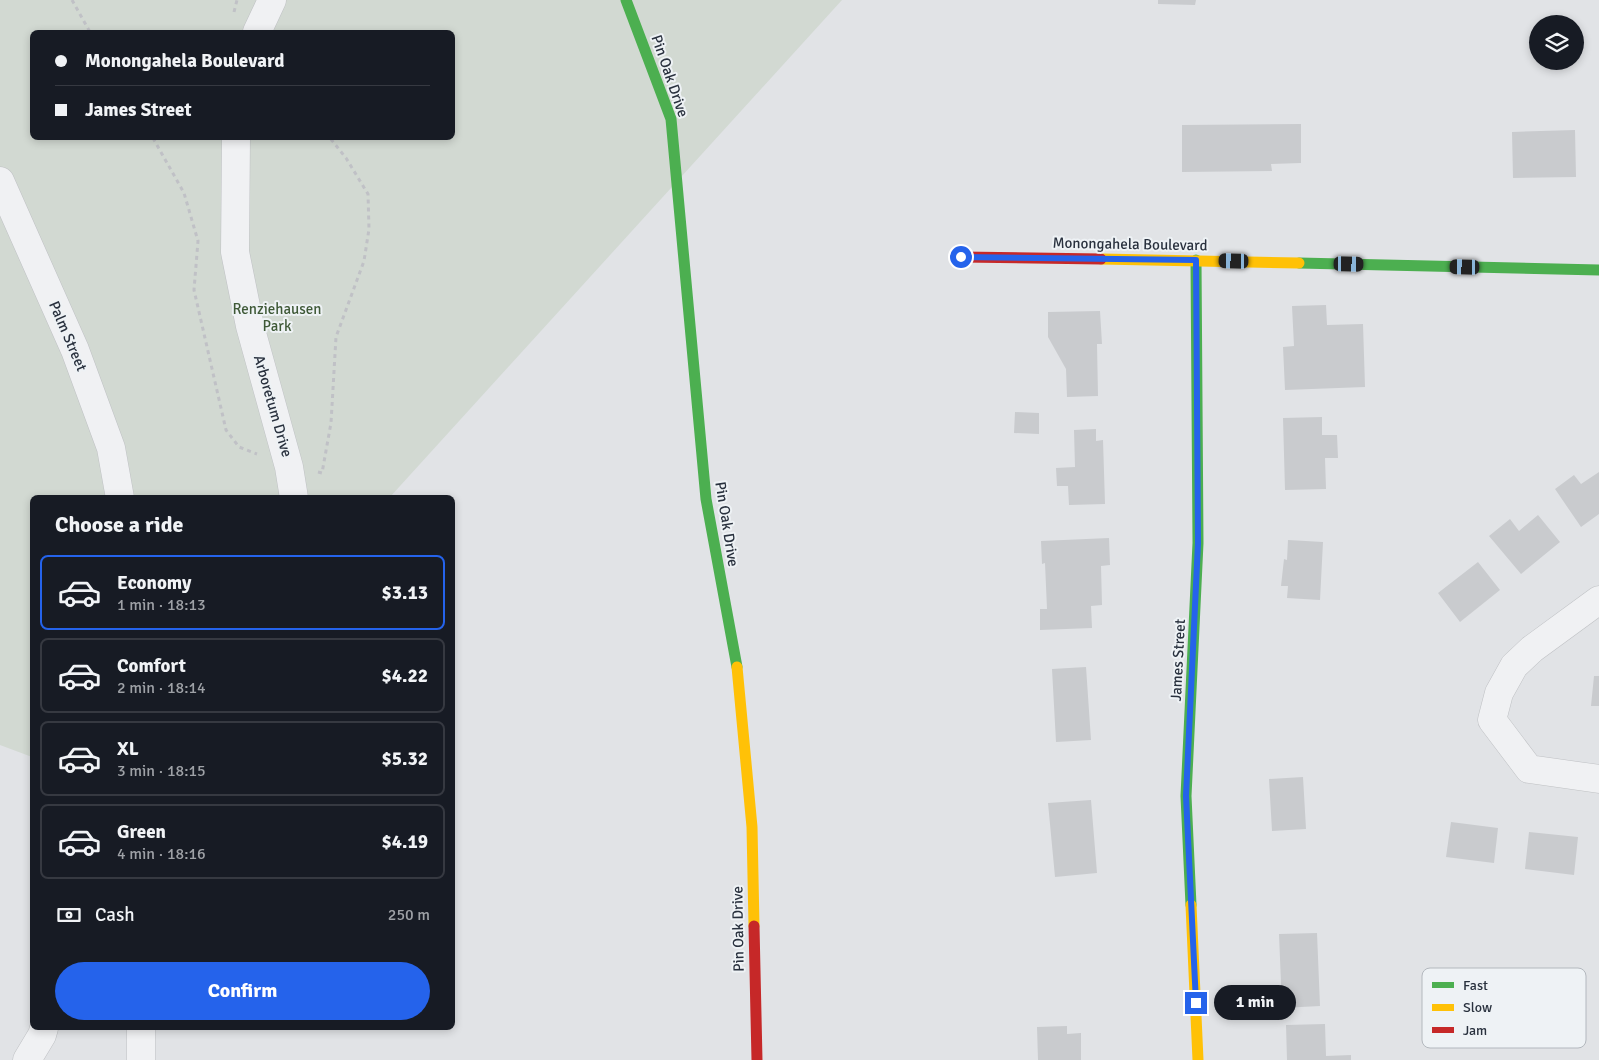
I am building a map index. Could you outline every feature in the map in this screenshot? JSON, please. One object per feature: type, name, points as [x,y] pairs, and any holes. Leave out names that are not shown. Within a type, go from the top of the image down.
[{"type":"street","points":[[258,30],[272,0]]},
{"type":"street","name":"Pin Oak Drive","points":[[626,0],[671,119],[706,499],[736,659],[750,807],[756,1059]]},
{"type":"street","name":"Arboretum Drive","points":[[236,140],[235,252],[250,326],[289,467],[294,495]]},
{"type":"street","name":"Palm Street","points":[[0,181],[75,350],[111,448],[119,495]]},
{"type":"street","name":"Monongahela Boulevard","points":[[961,257],[1196,260],[1599,270]]},
{"type":"street","name":"James Street","points":[[1196,260],[1198,543],[1186,796],[1198,1060]]},
{"type":"street","points":[[1599,600],[1532,649],[1514,666],[1499,693],[1492,720],[1529,769],[1599,779]]},
{"type":"street","points":[[27,1060],[43,1030]]},
{"type":"street","points":[[141,1060],[142,1030]]},
{"type":"path","points":[[72,0],[89,30]]},
{"type":"green space","name":"Renziehausen Park","points":[[0,0],[842,0],[392,495],[30,495],[30,756],[0,745]]},
{"type":"building","points":[[1158,0],[1196,0],[1195,5],[1158,4]]},
{"type":"building","points":[[1301,124],[1301,163],[1271,164],[1272,171],[1182,172],[1182,125]]},
{"type":"building","points":[[1575,130],[1576,177],[1513,178],[1512,132]]},
{"type":"building","points":[[1326,305],[1327,325],[1363,324],[1365,387],[1285,390],[1283,347],[1294,346],[1292,306]]},
{"type":"building","points":[[1100,311],[1102,344],[1097,344],[1098,396],[1067,397],[1066,369],[1048,337],[1048,312]]},
{"type":"building","points":[[1015,412],[1039,413],[1039,434],[1014,433]]},
{"type":"building","points":[[1322,417],[1322,435],[1337,435],[1338,458],[1325,458],[1326,489],[1285,490],[1283,418]]},
{"type":"building","points":[[1096,429],[1096,441],[1103,440],[1105,504],[1069,505],[1068,486],[1057,486],[1056,468],[1075,467],[1074,430]]},
{"type":"building","points":[[1599,472],[1599,514],[1581,527],[1555,489],[1574,475],[1581,484]]},
{"type":"building","points":[[1538,515],[1560,542],[1521,574],[1489,536],[1510,519],[1519,531]]},
{"type":"building","points":[[1109,538],[1110,565],[1101,566],[1102,605],[1091,606],[1092,628],[1040,630],[1040,609],[1047,609],[1045,563],[1042,564],[1041,541]]},
{"type":"building","points":[[1288,540],[1323,542],[1320,600],[1287,598],[1288,586],[1281,586],[1284,559],[1287,560]]},
{"type":"building","points":[[1478,562],[1500,590],[1460,622],[1438,593]]},
{"type":"building","points":[[1086,667],[1091,740],[1056,742],[1052,669]]},
{"type":"building","points":[[1594,676],[1599,676],[1599,706],[1591,706]]},
{"type":"building","points":[[1303,777],[1306,829],[1272,831],[1269,779]]},
{"type":"building","points":[[1091,800],[1097,873],[1055,877],[1048,803]]},
{"type":"building","points":[[1451,822],[1498,828],[1494,863],[1446,857]]},
{"type":"building","points":[[1529,832],[1578,837],[1574,875],[1525,869]]},
{"type":"building","points":[[1317,933],[1320,1006],[1282,1008],[1279,934]]},
{"type":"building","points":[[1325,1024],[1326,1056],[1351,1055],[1351,1060],[1287,1060],[1286,1025]]},
{"type":"building","points":[[1067,1026],[1067,1034],[1081,1033],[1081,1060],[1038,1060],[1037,1027]]},
{"type":"traffic: fast","points":[[626,0],[671,119],[706,499],[737,667]]},
{"type":"traffic: fast","points":[[1191,905],[1186,796],[1198,543],[1196,260]]},
{"type":"traffic: fast","points":[[1299,263],[1599,270]]},
{"type":"traffic: slow","points":[[1101,259],[1299,263]]},
{"type":"traffic: slow","points":[[737,667],[752,827],[754,926]]},
{"type":"traffic: slow","points":[[1191,905],[1198,1060]]},
{"type":"traffic: jam","points":[[961,257],[1101,259]]},
{"type":"traffic: jam","points":[[754,926],[757,1060]]},
{"type":"route","points":[[961,257],[1196,260],[1198,543],[1186,796],[1196,1003]]}]
